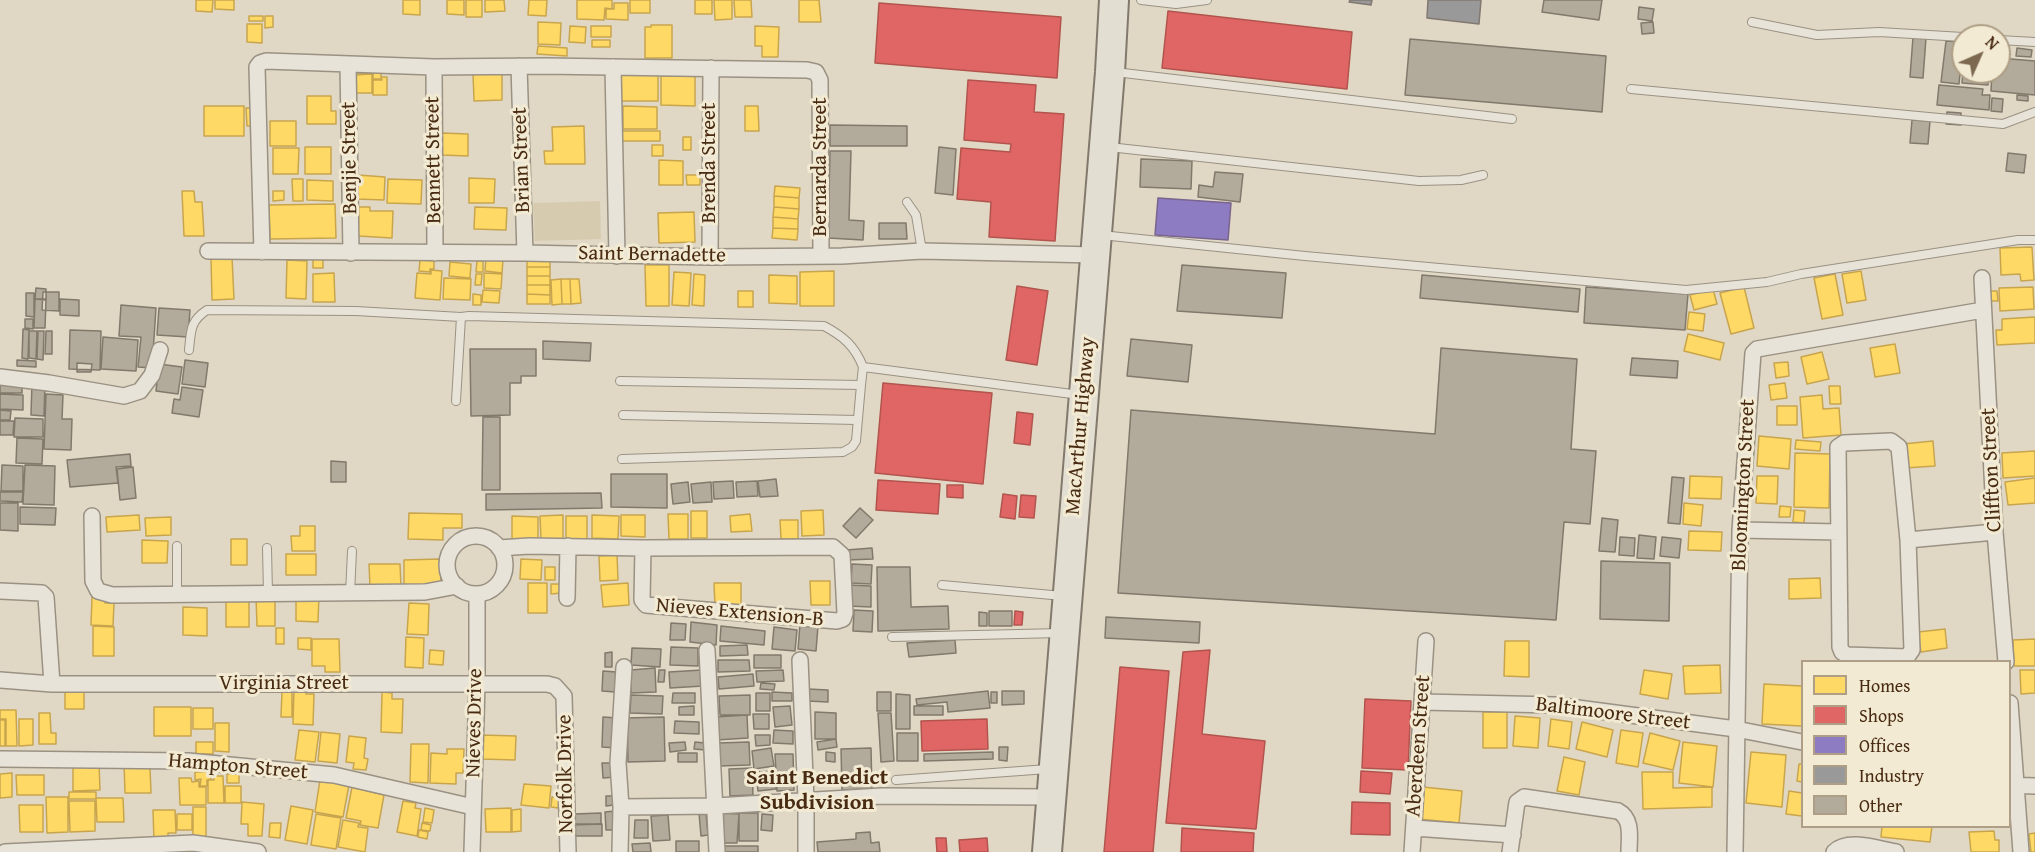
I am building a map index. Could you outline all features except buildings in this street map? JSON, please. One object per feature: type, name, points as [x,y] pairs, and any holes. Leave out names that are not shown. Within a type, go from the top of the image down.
[{"type":"highway","name":"MacArthur Highway","points":[[1047,852],[1114,0]]},
{"type":"street","points":[[262,252],[257,67],[260,63],[266,61],[434,67],[711,68]]},
{"type":"street","name":"Benjie Street","points":[[348,64],[351,253]]},
{"type":"street","name":"Brian Street","points":[[519,66],[525,253]]},
{"type":"street","name":"Bennett Street","points":[[434,67],[435,253]]},
{"type":"street","points":[[613,67],[617,256]]},
{"type":"street","name":"Bernarda Street","points":[[711,68],[816,72],[820,80],[821,255]]},
{"type":"street","name":"Brenda Street","points":[[710,257],[711,68]]},
{"type":"street","name":"Saint Bernadette","points":[[208,251],[710,257],[842,256],[922,250],[1096,245]]},
{"type":"street","name":"Cliffton Street","points":[[1982,278],[1995,532],[2006,660]]},
{"type":"street","name":"Bloomington Street","points":[[1735,852],[1740,530],[1751,358],[1754,351],[1983,310]]},
{"type":"street","points":[[0,377],[124,396],[140,391],[152,375],[160,350]]},
{"type":"street","points":[[1891,441],[1899,447],[1908,540],[1912,650],[1910,654],[1908,657],[1847,655],[1842,652],[1840,646],[1838,447],[1844,442],[1891,441]]},
{"type":"street","points":[[92,516],[93,581],[98,591],[112,595],[350,594],[425,592],[457,586]]},
{"type":"street","points":[[1740,530],[1839,532]]},
{"type":"street","points":[[1908,540],[1995,532]]},
{"type":"street","points":[[484,537],[493,541],[499,548],[504,555],[504,574],[494,588],[477,594],[463,590],[451,579],[448,560],[451,551],[465,538],[484,537]]},
{"type":"street","points":[[567,598],[568,546]]},
{"type":"street","name":"Nieves Extension-B","points":[[499,548],[568,546],[838,549],[842,555],[845,613],[843,619],[837,621],[646,605],[642,600],[643,548]]},
{"type":"street","points":[[0,591],[42,593],[46,597],[52,684]]},
{"type":"street","name":"Nieves Drive","points":[[472,852],[477,594]]},
{"type":"street","name":"Aberdeen Street","points":[[1413,852],[1426,641]]},
{"type":"street","points":[[707,650],[717,852]]},
{"type":"street","points":[[800,660],[806,852]]},
{"type":"street","points":[[620,852],[621,807],[618,763],[624,667]]},
{"type":"street","name":"Virginia Street","points":[[0,680],[52,684],[547,684],[555,686],[564,696]]},
{"type":"street","name":"Norfolk Drive","points":[[564,696],[568,852]]},
{"type":"street","name":"Baltimoore Street","points":[[1422,702],[1546,704],[1737,729],[1801,742]]},
{"type":"street","points":[[2011,730],[2013,785],[2020,852]]},
{"type":"street","name":"Hampton Street","points":[[0,759],[188,761],[334,775],[473,807]]},
{"type":"street","points":[[2013,785],[2035,786]]},
{"type":"street","points":[[621,807],[716,806],[889,796],[1051,797]]},
{"type":"street","points":[[1510,852],[1517,802],[1524,797],[1618,811],[1624,814],[1629,823],[1629,852]]},
{"type":"street","points":[[1414,828],[1513,835]]},
{"type":"street","points":[[4,852],[193,843],[258,852]]},
{"type":"street","points":[[1834,852],[1839,847],[1848,845],[1896,852]]},
{"type":"lane","points":[[1141,0],[1176,4],[1207,0]]},
{"type":"lane","points":[[1752,22],[1817,35],[1879,32],[1951,37]]},
{"type":"lane","points":[[2011,41],[2035,42]]},
{"type":"lane","points":[[1110,72],[1512,119]]},
{"type":"lane","points":[[1631,89],[2003,124],[2035,112]]},
{"type":"lane","points":[[1104,146],[1419,181],[1461,180],[1483,175]]},
{"type":"lane","points":[[907,202],[916,215],[922,250]]},
{"type":"lane","points":[[1096,245],[1305,256],[1686,290],[1767,282],[1801,274],[2007,242],[2035,240]]},
{"type":"lane","points":[[189,350],[192,325],[196,317],[207,310],[356,311],[824,326],[849,343],[858,353],[863,367],[856,441],[852,447],[843,452],[622,459]]},
{"type":"lane","points":[[456,401],[461,316]]},
{"type":"lane","points":[[863,367],[1084,396]]},
{"type":"lane","points":[[620,381],[861,385]]},
{"type":"lane","points":[[623,416],[857,420]]},
{"type":"lane","points":[[177,546],[177,593]]},
{"type":"lane","points":[[267,548],[268,594]]},
{"type":"lane","points":[[350,594],[352,551]]},
{"type":"lane","points":[[942,585],[1068,597]]},
{"type":"lane","points":[[892,637],[1065,633]]},
{"type":"lane","points":[[896,780],[1054,769]]},
{"type":"shaded area","points":[[600,201],[601,239],[535,241],[533,203]]},
{"type":"district","name":"Saint Benedict Subdivision","points":[[817,790]]}]
